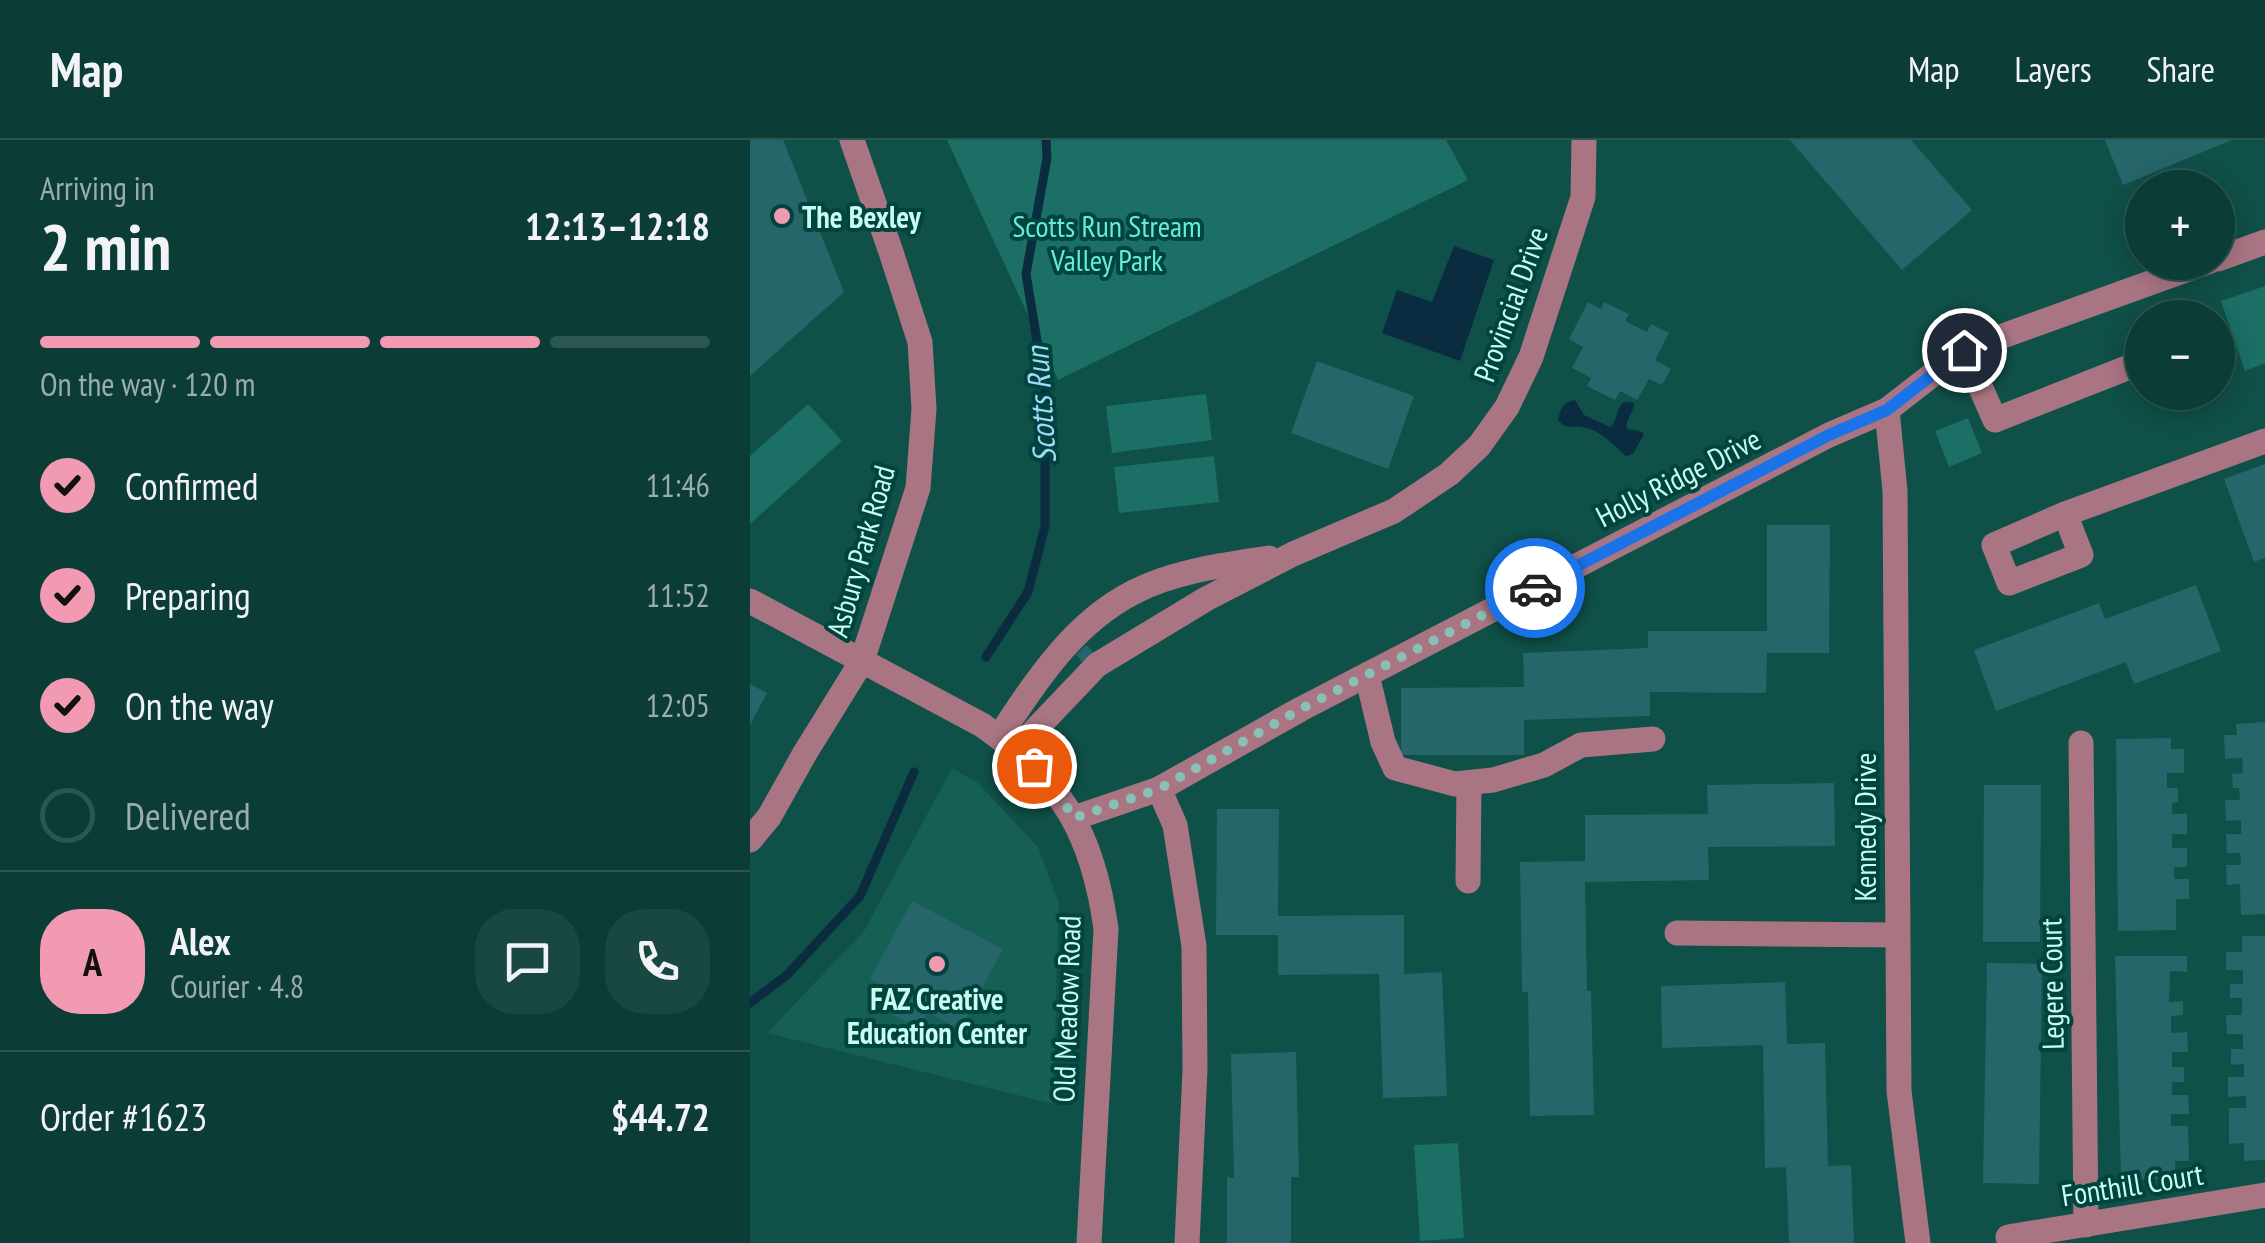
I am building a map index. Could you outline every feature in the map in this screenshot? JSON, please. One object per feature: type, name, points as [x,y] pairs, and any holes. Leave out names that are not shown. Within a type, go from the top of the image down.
[{"type":"street","name":"Asbury Park Road","points":[[750,840],[769,817],[862,661],[918,488],[924,409],[920,342],[852,140]]},
{"type":"street","name":"Provincial Drive","points":[[1008,743],[1097,665],[1206,599],[1294,554],[1394,511],[1436,483],[1479,446],[1508,407],[1531,357],[1583,197],[1584,140]]},
{"type":"street","points":[[2235,253],[2265,242]]},
{"type":"street","name":"Holly Ridge Drive","points":[[1074,818],[1159,789],[1368,674],[1829,435],[1887,410],[1964,350],[2158,280]]},
{"type":"street","points":[[1964,350],[1995,420],[2125,369]]},
{"type":"street","name":"Kennedy Drive","points":[[1887,410],[1895,491],[1899,1092],[1918,1243]]},
{"type":"street","points":[[2065,514],[2265,441]]},
{"type":"street","name":"Provincial Drive","points":[[1008,743],[1042,672],[1070,640],[1135,591],[1218,566],[1294,554]]},
{"type":"street","name":"Old Meadow Road","points":[[750,601],[982,725],[1050,782],[1074,818],[1100,888],[1106,929],[1088,1243]]},
{"type":"street","points":[[1368,674],[1384,742],[1395,768],[1455,784],[1494,780],[1544,765],[1580,745],[1652,740]]},
{"type":"street","name":"Legere Court","points":[[2081,743],[2086,1225]]},
{"type":"street","points":[[1468,881],[1469,783]]},
{"type":"street","points":[[1159,789],[1175,825],[1194,946],[1195,1070],[1187,1243]]},
{"type":"street","points":[[1677,934],[1896,936]]},
{"type":"street","name":"Fonthill Court","points":[[2008,1236],[2265,1195]]},
{"type":"shaded area","points":[[952,768],[978,783],[1038,847],[1059,903],[1053,1104],[767,1033],[864,931]]},
{"type":"green space","name":"Scotts Run Stream Valley Park","points":[[947,140],[1446,140],[1468,180],[1058,380]]},
{"type":"green space","points":[[2265,286],[2265,363],[2245,371],[2235,342],[2235,300],[2224,300]]},
{"type":"green space","points":[[1206,394],[1212,440],[1112,453],[1106,406]]},
{"type":"green space","points":[[808,404],[842,441],[750,524],[750,456]]},
{"type":"green space","points":[[1968,418],[1982,453],[1949,467],[1935,431]]},
{"type":"green space","points":[[1214,456],[1219,502],[1119,513],[1114,467]]},
{"type":"green space","points":[[1458,1143],[1464,1238],[1420,1241],[1414,1145]]},
{"type":"water","points":[[1454,246],[1494,260],[1460,361],[1382,333],[1397,290],[1432,302]]},
{"type":"water","points":[[1575,400],[1584,415],[1610,427],[1621,404],[1634,403],[1627,429],[1644,434],[1633,454],[1626,456],[1595,431],[1561,423],[1558,420],[1563,407]]},
{"type":"building","name":"The Bexley","points":[[750,140],[783,140],[844,292],[750,376]]},
{"type":"building","points":[[1790,140],[1911,140],[1972,210],[1902,270]]},
{"type":"building","points":[[2105,140],[2232,140],[2159,170],[2125,170],[2123,185]]},
{"type":"building","points":[[1588,302],[1601,309],[1604,302],[1629,314],[1625,321],[1647,332],[1651,324],[1669,333],[1655,360],[1671,369],[1662,385],[1649,379],[1637,400],[1620,391],[1615,400],[1587,386],[1591,378],[1572,368],[1583,347],[1569,339]]},
{"type":"building","points":[[1317,361],[1414,396],[1388,469],[1291,433]]},
{"type":"building","points":[[2265,464],[2265,558],[2254,562],[2224,479]]},
{"type":"building","points":[[1767,525],[1830,525],[1829,653],[1767,653],[1766,693],[1650,692],[1650,716],[1524,720],[1524,755],[1401,755],[1401,688],[1524,687],[1523,653],[1648,648],[1648,631],[1767,631]]},
{"type":"building","points":[[2196,585],[2221,651],[2134,684],[2126,662],[1996,711],[1974,650],[2099,603],[2105,619]]},
{"type":"building","points":[[1086,645],[1095,654],[1085,665],[1076,655]]},
{"type":"building","points":[[750,684],[767,693],[750,725]]},
{"type":"building","points":[[2265,722],[2265,914],[2241,915],[2240,884],[2227,885],[2226,865],[2241,865],[2240,853],[2227,853],[2226,834],[2241,834],[2241,820],[2226,821],[2225,800],[2240,800],[2239,788],[2233,788],[2232,774],[2243,773],[2242,758],[2225,759],[2224,735],[2237,735],[2236,724]]},
{"type":"building","points":[[2171,738],[2171,749],[2184,749],[2184,773],[2167,773],[2167,788],[2178,788],[2178,802],[2172,803],[2172,814],[2187,814],[2187,834],[2172,834],[2172,848],[2187,848],[2187,867],[2174,867],[2174,879],[2189,879],[2189,899],[2176,899],[2176,930],[2118,931],[2116,739]]},
{"type":"building","points":[[1834,783],[1835,846],[1708,847],[1709,880],[1585,882],[1594,1115],[1530,1116],[1528,992],[1522,992],[1520,862],[1585,861],[1585,815],[1708,814],[1707,785]]},
{"type":"building","points":[[1984,785],[2041,785],[2040,942],[1983,942]]},
{"type":"building","points":[[1217,809],[1279,809],[1278,916],[1404,915],[1404,974],[1442,972],[1447,1096],[1383,1098],[1379,974],[1278,975],[1278,935],[1216,935]]},
{"type":"building","name":"FAZ Creative Education Center","points":[[912,901],[1003,949],[960,1030],[928,1012],[919,1029],[882,1009],[892,991],[870,979]]},
{"type":"building","points":[[2242,936],[2265,936],[2265,1160],[2244,1161],[2244,1143],[2229,1144],[2229,1108],[2246,1108],[2246,1096],[2228,1097],[2228,1077],[2244,1077],[2244,1064],[2231,1065],[2231,1049],[2243,1049],[2243,1034],[2227,1034],[2226,1015],[2242,1015],[2242,998],[2230,998],[2230,984],[2243,984],[2243,970],[2226,970],[2226,952],[2242,952]]},
{"type":"building","points":[[2115,956],[2187,956],[2187,972],[2170,971],[2169,1002],[2183,1001],[2183,1015],[2171,1016],[2171,1033],[2187,1032],[2188,1052],[2172,1052],[2172,1067],[2184,1067],[2184,1082],[2172,1082],[2172,1095],[2188,1095],[2189,1114],[2171,1114],[2171,1126],[2188,1126],[2189,1161],[2175,1161],[2175,1178],[2121,1180]]},
{"type":"building","points":[[1987,963],[2042,964],[2039,1184],[1983,1183]]},
{"type":"building","points":[[1785,982],[1787,1044],[1825,1043],[1828,1166],[1851,1165],[1854,1243],[1789,1243],[1786,1167],[1765,1168],[1763,1045],[1662,1048],[1661,986]]},
{"type":"building","points":[[1296,1052],[1299,1177],[1291,1177],[1291,1243],[1227,1243],[1227,1177],[1234,1178],[1231,1054]]},
{"type":"waterway","name":"Scotts Run","points":[[986,657],[1028,592],[1045,526],[1045,389],[1026,274],[1047,158],[1046,140]]},
{"type":"waterway","name":"Scotts Run","points":[[750,1003],[787,975],[860,896],[914,772]]},
{"type":"way so far","points":[[1034,766],[1074,818],[1159,789],[1301,709],[1535,588]]},
{"type":"place","name":"The Bexley","points":[[782,216]]},
{"type":"place","name":"FAZ Creative Education Center","points":[[937,964]]},
{"type":"route","points":[[1535,588],[1829,435],[1887,410],[1964,350]]}]
